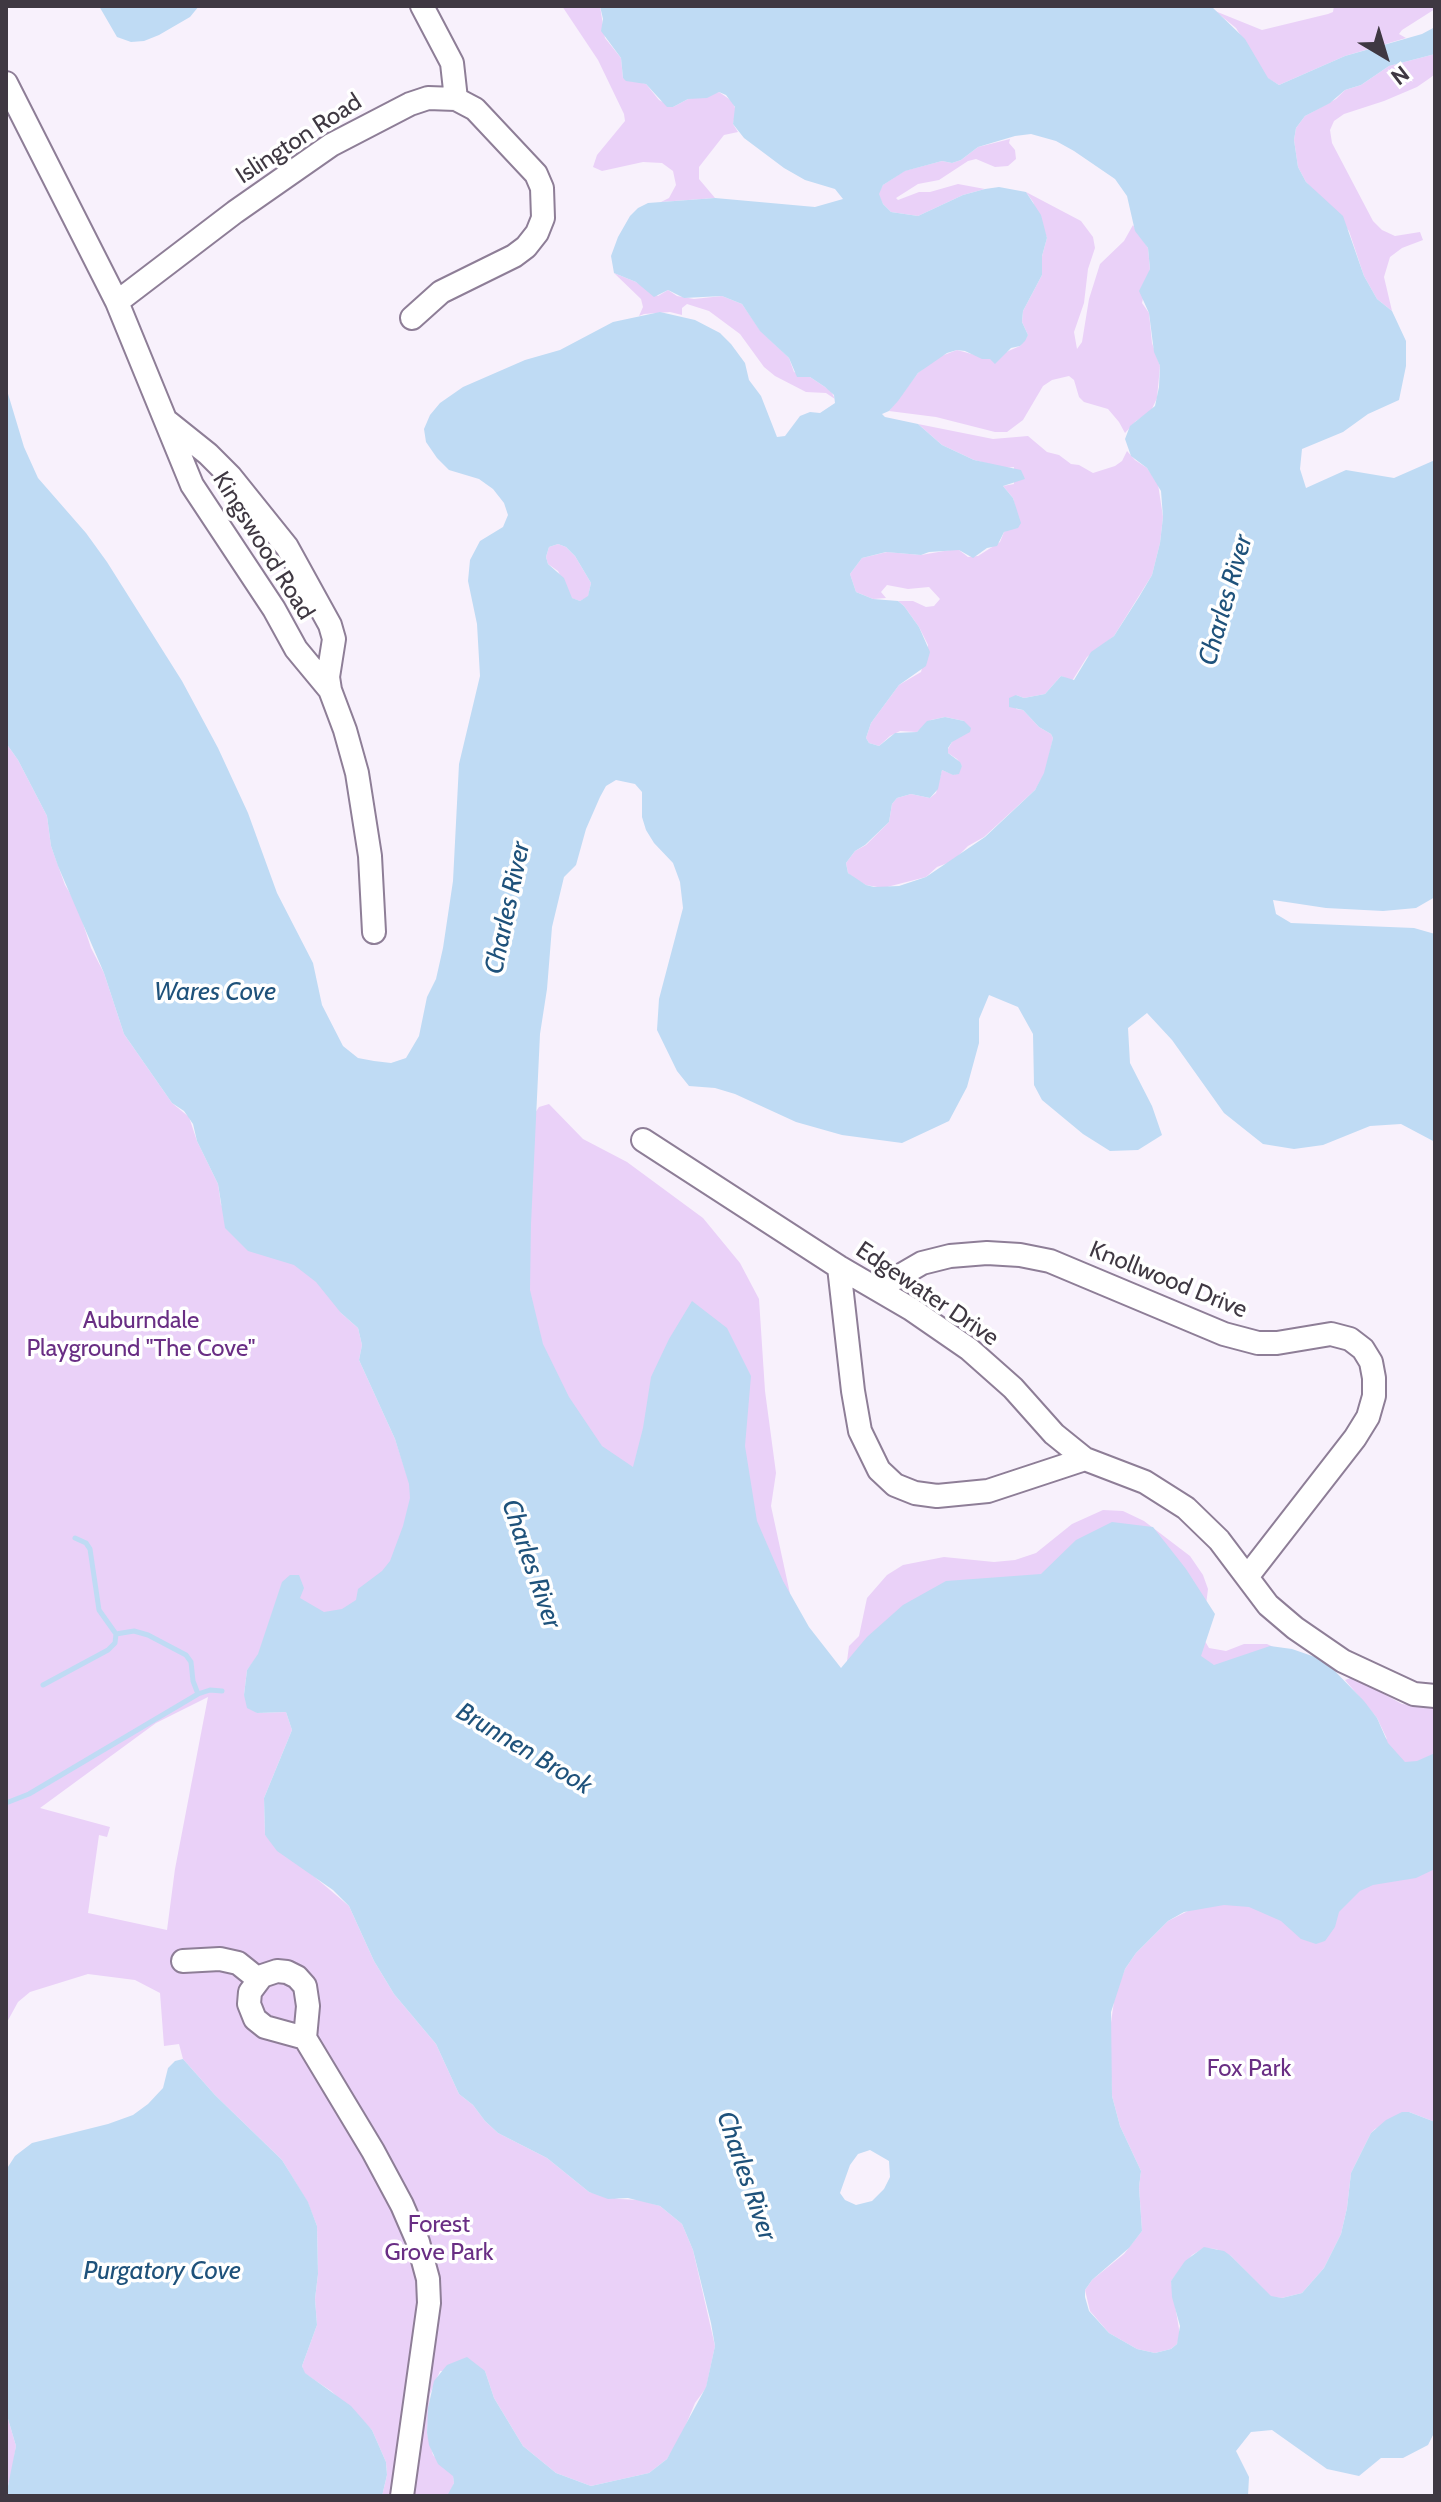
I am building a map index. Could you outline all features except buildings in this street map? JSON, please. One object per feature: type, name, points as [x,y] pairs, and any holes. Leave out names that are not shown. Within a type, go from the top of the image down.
[{"type":"street","points":[[412,318],[441,292],[526,247],[543,218],[545,203],[536,174],[475,109],[456,99],[452,63],[422,6]]},
{"type":"street","points":[[6,83],[117,302]]},
{"type":"street","name":"Islington Road","points":[[117,302],[235,212],[331,145],[410,104],[428,98],[456,99]]},
{"type":"street","name":"Kingswood Road","points":[[117,302],[192,485],[274,609],[296,649],[330,690]]},
{"type":"street","name":"Kingswood Road","points":[[167,421],[230,476],[287,547],[330,625],[334,639],[328,677],[357,773],[370,856],[374,932]]},
{"type":"street","name":"Edgewater Drive","points":[[643,1140],[839,1267],[879,1288],[969,1349],[993,1369],[1054,1434],[1085,1459],[1145,1482],[1186,1508],[1219,1540],[1279,1616],[1343,1661],[1414,1694],[1435,1696]]},
{"type":"street","name":"Knollwood Drive","points":[[879,1288],[922,1263],[950,1256],[987,1253],[1020,1255],[1071,1269],[1224,1334],[1258,1343],[1331,1334],[1350,1339],[1363,1349],[1371,1362],[1374,1378],[1374,1396],[1368,1417],[1247,1577]]},
{"type":"street","points":[[839,1267],[860,1431],[879,1470],[895,1485],[915,1493],[937,1496],[988,1491],[1085,1459]]},
{"type":"street","points":[[183,1961],[220,1959],[238,1963],[258,1979]]},
{"type":"street","points":[[305,2038],[271,2029],[255,2019],[249,1999],[258,1979],[267,1973],[281,1971],[301,1981],[308,1998],[305,2038],[373,2151],[418,2242],[428,2279],[429,2303],[402,2496]]},
{"type":"green space","points":[[562,6],[600,6],[605,38],[621,58],[623,78],[646,84],[659,100],[673,107],[688,99],[719,92],[732,101],[736,110],[733,124],[738,132],[724,135],[699,167],[699,179],[715,198],[661,202],[669,198],[676,185],[673,171],[662,163],[643,162],[602,171],[593,167],[597,155],[625,121],[624,114],[598,60]]},
{"type":"green space","points":[[1334,6],[1435,6],[1435,9],[1402,30],[1399,34],[1406,38],[1345,56],[1279,85],[1267,78],[1236,28],[1215,11],[1262,30],[1328,14],[1333,12]]},
{"type":"green space","points":[[1435,54],[1435,74],[1430,78],[1384,101],[1344,114],[1334,121],[1330,130],[1332,143],[1373,221],[1395,236],[1420,232],[1423,240],[1402,248],[1390,257],[1384,277],[1392,311],[1377,299],[1364,276],[1349,231],[1306,182],[1298,167],[1294,140],[1296,128],[1305,116],[1389,66]]},
{"type":"green space","points":[[1010,139],[1016,159],[1008,166],[995,167],[976,159],[968,161],[939,180],[918,184],[896,198],[958,184],[985,189],[963,195],[918,216],[891,212],[878,194],[883,185],[904,171],[942,161],[952,163],[978,147]]},
{"type":"green space","points":[[1026,192],[1081,221],[1093,237],[1095,248],[1088,269],[1084,303],[1074,332],[1077,349],[1082,342],[1089,299],[1100,264],[1124,241],[1133,225],[1148,248],[1150,269],[1142,303],[1149,313],[1152,343],[1160,366],[1157,398],[1151,411],[1125,433],[1108,409],[1084,402],[1079,397],[1074,380],[1069,376],[1043,386],[1023,420],[1007,432],[889,411],[918,373],[936,358],[957,350],[990,359],[1020,346],[1028,335],[1022,322],[1023,311],[1042,275],[1042,256],[1047,238]]},
{"type":"green space","points":[[614,273],[658,296],[668,290],[677,296],[694,299],[722,296],[742,304],[760,330],[789,358],[794,372],[810,377],[831,391],[835,399],[826,393],[806,392],[775,376],[764,367],[740,334],[709,311],[687,304],[682,308],[682,315],[670,312],[639,316],[643,307],[641,299]]},
{"type":"green space","points":[[918,424],[993,439],[1028,436],[1047,452],[1093,473],[1115,466],[1127,451],[1147,468],[1158,484],[1163,517],[1152,575],[1114,636],[1087,657],[1072,681],[1061,676],[1045,694],[1024,698],[1016,695],[1016,709],[1023,710],[1053,738],[1045,773],[1035,790],[953,861],[937,867],[926,877],[883,888],[855,879],[848,873],[846,863],[855,851],[866,845],[889,822],[892,804],[897,798],[911,794],[930,798],[936,793],[942,770],[954,775],[962,766],[948,753],[948,749],[964,721],[945,717],[931,720],[917,732],[900,731],[879,746],[869,743],[866,738],[871,723],[899,685],[921,672],[928,645],[919,627],[898,601],[913,601],[926,607],[934,606],[940,599],[929,587],[908,589],[887,585],[881,592],[886,598],[873,599],[856,592],[850,574],[862,558],[887,552],[921,555],[959,550],[968,557],[978,556],[1000,542],[1004,532],[1009,529],[1015,506],[1013,498],[1003,486],[1014,484],[1014,467],[1005,468],[974,460],[942,445]]},
{"type":"green space","points":[[558,544],[575,556],[591,583],[588,597],[580,601],[571,598],[558,571],[548,564],[546,557],[549,547]]},
{"type":"green space","points":[[6,743],[47,816],[51,846],[104,973],[124,1034],[172,1103],[189,1117],[218,1184],[221,1205],[305,1242],[341,1313],[358,1328],[362,1345],[359,1360],[395,1439],[425,1530],[367,1600],[257,1657],[247,1670],[244,1695],[257,1713],[286,1712],[292,1730],[264,1798],[265,1835],[349,1906],[374,1961],[394,1994],[436,2044],[459,2094],[473,2105],[485,2121],[498,2133],[547,2158],[589,2192],[660,2206],[682,2224],[693,2250],[715,2346],[706,2388],[695,2403],[680,2439],[667,2459],[649,2473],[591,2486],[556,2473],[523,2446],[494,2398],[485,2371],[440,2371],[430,2394],[427,2433],[433,2455],[453,2475],[450,2493],[447,2496],[382,2496],[387,2475],[386,2462],[372,2430],[331,2391],[304,2373],[302,2366],[317,2325],[317,2226],[308,2203],[282,2160],[183,2059],[179,2044],[164,2046],[160,1993],[135,1980],[88,1974],[30,1992],[18,2002],[6,2024]],"holes":[[[208,1697],[175,1869],[167,1930],[88,1913],[99,1835],[107,1837],[110,1827],[40,1808],[156,1723]]]},
{"type":"green space","points":[[549,1104],[583,1139],[627,1162],[703,1218],[740,1263],[759,1299],[765,1391],[776,1473],[771,1506],[792,1603],[573,1436],[521,1288],[535,1113],[539,1107]]},
{"type":"green space","name":"Fox Park","points":[[1103,1510],[1123,1511],[1144,1521],[1190,1556],[1208,1589],[1202,1636],[1209,1648],[1226,1651],[1244,1644],[1267,1644],[1288,1654],[1387,1739],[1377,1718],[1345,1680],[1353,1677],[1402,1704],[1435,1708],[1435,2122],[1409,2112],[1371,2133],[1351,2173],[1341,2234],[1324,2268],[1302,2293],[1271,2297],[1231,2256],[1216,2249],[1204,2248],[1192,2255],[1171,2281],[1180,2335],[1177,2344],[1155,2353],[1137,2349],[1109,2333],[1090,2311],[1085,2290],[1092,2280],[1124,2254],[1142,2231],[1141,2171],[1120,2126],[1112,2096],[1109,2037],[1115,1994],[1125,1969],[1136,1953],[1168,1921],[1188,1911],[847,1661],[849,1646],[859,1636],[867,1598],[887,1575],[903,1565],[944,1557],[994,1562],[1015,1560],[1036,1553],[1072,1524]]},
{"type":"green space","points":[[6,2412],[16,2446],[6,2489]]},
{"type":"water","points":[[99,6],[199,6],[190,17],[159,35],[131,42],[117,37]]},
{"type":"water","points":[[600,6],[1211,6],[1245,39],[1268,78],[1279,85],[1345,56],[1422,34],[1435,27],[1435,54],[1389,66],[1361,85],[1345,90],[1330,103],[1305,116],[1296,128],[1294,140],[1298,167],[1306,182],[1343,216],[1364,276],[1377,299],[1392,311],[1406,341],[1406,366],[1399,400],[1368,414],[1343,432],[1302,449],[1300,469],[1306,488],[1346,470],[1394,478],[1435,460],[1435,897],[1416,908],[1383,911],[1326,908],[1273,900],[1276,914],[1291,923],[1414,928],[1435,934],[1435,1142],[1401,1124],[1370,1126],[1323,1145],[1294,1149],[1263,1144],[1224,1113],[1172,1040],[1147,1013],[1128,1028],[1130,1063],[1152,1106],[1162,1135],[1138,1150],[1110,1151],[1083,1134],[1042,1100],[1034,1085],[1033,1034],[1018,1007],[989,995],[979,1019],[979,1043],[967,1087],[949,1121],[902,1143],[842,1135],[796,1122],[735,1094],[715,1088],[689,1086],[677,1071],[657,1030],[659,999],[683,908],[680,882],[673,863],[646,830],[642,817],[642,792],[635,784],[616,780],[606,786],[600,797],[586,829],[576,865],[564,877],[552,927],[540,1034],[531,1224],[530,1290],[543,1344],[569,1397],[602,1446],[633,1467],[651,1377],[692,1301],[727,1328],[751,1376],[745,1446],[757,1521],[783,1581],[809,1627],[841,1668],[867,1637],[903,1605],[946,1581],[1041,1574],[1076,1540],[1112,1522],[1153,1527],[1186,1569],[1215,1614],[1201,1656],[1214,1665],[1270,1646],[1315,1657],[1326,1662],[1364,1701],[1377,1718],[1388,1743],[1405,1762],[1417,1761],[1435,1753],[1435,1869],[1416,1878],[1373,1885],[1360,1891],[1339,1912],[1335,1927],[1325,1941],[1316,1944],[1301,1939],[1281,1921],[1249,1907],[1224,1905],[1184,1912],[1168,1921],[1136,1953],[1125,1969],[1111,2012],[1112,2096],[1120,2126],[1141,2171],[1142,2231],[1129,2248],[1092,2280],[1085,2290],[1085,2297],[1089,2311],[1109,2333],[1137,2349],[1155,2353],[1177,2344],[1180,2326],[1171,2281],[1185,2261],[1204,2247],[1224,2251],[1231,2256],[1271,2296],[1282,2298],[1302,2293],[1324,2268],[1341,2234],[1351,2173],[1371,2133],[1402,2112],[1435,2122],[1435,2431],[1428,2445],[1403,2458],[1381,2458],[1359,2476],[1327,2469],[1272,2430],[1251,2432],[1236,2451],[1249,2477],[1248,2496],[447,2496],[454,2483],[453,2476],[438,2464],[429,2445],[428,2408],[434,2381],[447,2365],[467,2357],[485,2371],[494,2398],[523,2446],[556,2473],[591,2486],[649,2473],[667,2459],[706,2387],[715,2346],[711,2323],[693,2250],[682,2224],[660,2206],[628,2198],[608,2199],[589,2192],[547,2158],[498,2133],[485,2121],[473,2105],[459,2094],[436,2044],[394,1994],[374,1961],[349,1906],[333,1890],[277,1851],[265,1835],[264,1798],[292,1730],[286,1712],[257,1713],[247,1708],[244,1695],[247,1670],[258,1654],[282,1582],[290,1575],[299,1575],[304,1588],[300,1598],[324,1612],[342,1609],[356,1600],[358,1589],[390,1561],[410,1498],[409,1484],[395,1439],[359,1360],[362,1345],[358,1328],[341,1313],[316,1282],[294,1265],[248,1251],[225,1228],[218,1184],[197,1141],[193,1124],[184,1111],[172,1103],[124,1034],[104,973],[58,866],[51,846],[47,816],[6,743],[6,387],[24,447],[38,478],[107,562],[182,681],[218,748],[248,813],[277,893],[313,963],[322,1005],[343,1046],[358,1058],[391,1063],[406,1058],[419,1036],[427,997],[436,979],[443,948],[453,881],[459,764],[480,676],[477,624],[468,581],[470,560],[480,541],[503,527],[508,515],[504,503],[493,489],[479,479],[449,470],[437,458],[426,442],[424,429],[430,415],[440,403],[463,387],[525,360],[560,350],[613,322],[660,312],[695,320],[720,333],[731,344],[745,363],[749,380],[761,396],[777,437],[785,436],[800,416],[810,412],[820,413],[835,403],[834,395],[825,387],[810,377],[797,377],[789,358],[760,331],[742,304],[722,296],[684,298],[668,290],[654,297],[636,282],[614,273],[611,256],[618,237],[630,216],[648,203],[715,198],[815,207],[843,199],[835,189],[805,180],[784,168],[744,138],[733,124],[735,107],[726,95],[719,92],[707,98],[688,99],[667,107],[646,84],[626,81],[621,58],[601,31],[603,19]],"holes":[[[1031,134],[1056,141],[1115,179],[1127,196],[1135,231],[1148,248],[1150,269],[1139,291],[1149,313],[1154,352],[1160,366],[1159,387],[1155,406],[1130,426],[1125,439],[1131,456],[1147,468],[1161,491],[1163,517],[1160,543],[1152,575],[1139,597],[1114,636],[1091,652],[1074,680],[1061,676],[1045,694],[1009,698],[1009,707],[1023,710],[1053,738],[1044,773],[1035,790],[985,837],[926,877],[899,886],[874,887],[848,873],[846,863],[855,851],[889,822],[892,804],[897,798],[911,794],[930,798],[938,789],[942,770],[959,774],[962,766],[948,753],[948,748],[971,728],[964,721],[945,717],[927,721],[917,732],[895,733],[879,746],[869,743],[866,738],[871,723],[899,685],[926,666],[930,652],[919,627],[904,606],[898,601],[873,599],[856,592],[850,574],[862,558],[886,552],[921,555],[959,550],[973,558],[987,548],[997,546],[1004,532],[1018,528],[1021,523],[1013,498],[1003,486],[1025,479],[1021,470],[974,460],[942,445],[918,424],[882,414],[898,401],[918,373],[947,353],[965,351],[982,359],[990,359],[995,364],[1011,348],[1025,341],[1028,335],[1022,322],[1023,311],[1042,275],[1042,256],[1047,238],[1041,215],[1026,192],[999,187],[985,189],[963,195],[918,216],[891,212],[879,194],[883,185],[905,171],[942,161],[952,163],[978,147]],[[558,544],[575,556],[591,583],[588,596],[580,601],[572,598],[564,578],[548,564],[546,557],[549,547]],[[870,2150],[889,2161],[890,2177],[872,2201],[856,2205],[845,2200],[840,2193],[850,2165],[858,2154]]]},
{"type":"water","name":"Purgatory Cove","points":[[183,2059],[282,2160],[308,2202],[317,2226],[317,2325],[302,2366],[305,2373],[351,2406],[372,2430],[386,2462],[387,2475],[382,2496],[6,2496],[16,2446],[6,2412],[6,2170],[15,2156],[32,2143],[133,2115],[163,2088],[168,2068],[175,2061]]},
{"type":"waterway","points":[[75,1538],[86,1543],[90,1549],[99,1610],[116,1634],[134,1631],[148,1635],[186,1655],[191,1662],[198,1694]]},
{"type":"waterway","points":[[43,1685],[108,1650],[115,1643],[116,1634]]},
{"type":"waterway","name":"Brunnen Brook","points":[[6,1803],[29,1794],[198,1694],[210,1690],[222,1691]]},
{"type":"water label","name":"Charles River","points":[[1226,600]]},
{"type":"water label","name":"Charles River","points":[[508,908]]},
{"type":"water label","name":"Wares Cove","points":[[215,992]]},
{"type":"water label","name":"Charles River","points":[[531,1564]]},
{"type":"water label","name":"Charles River","points":[[746,2176]]},
{"type":"park label","name":"Auburndale Playground \"The Cove\"","points":[[141,1335]]},
{"type":"park label","name":"Forest Grove Park","points":[[439,2239]]}]
